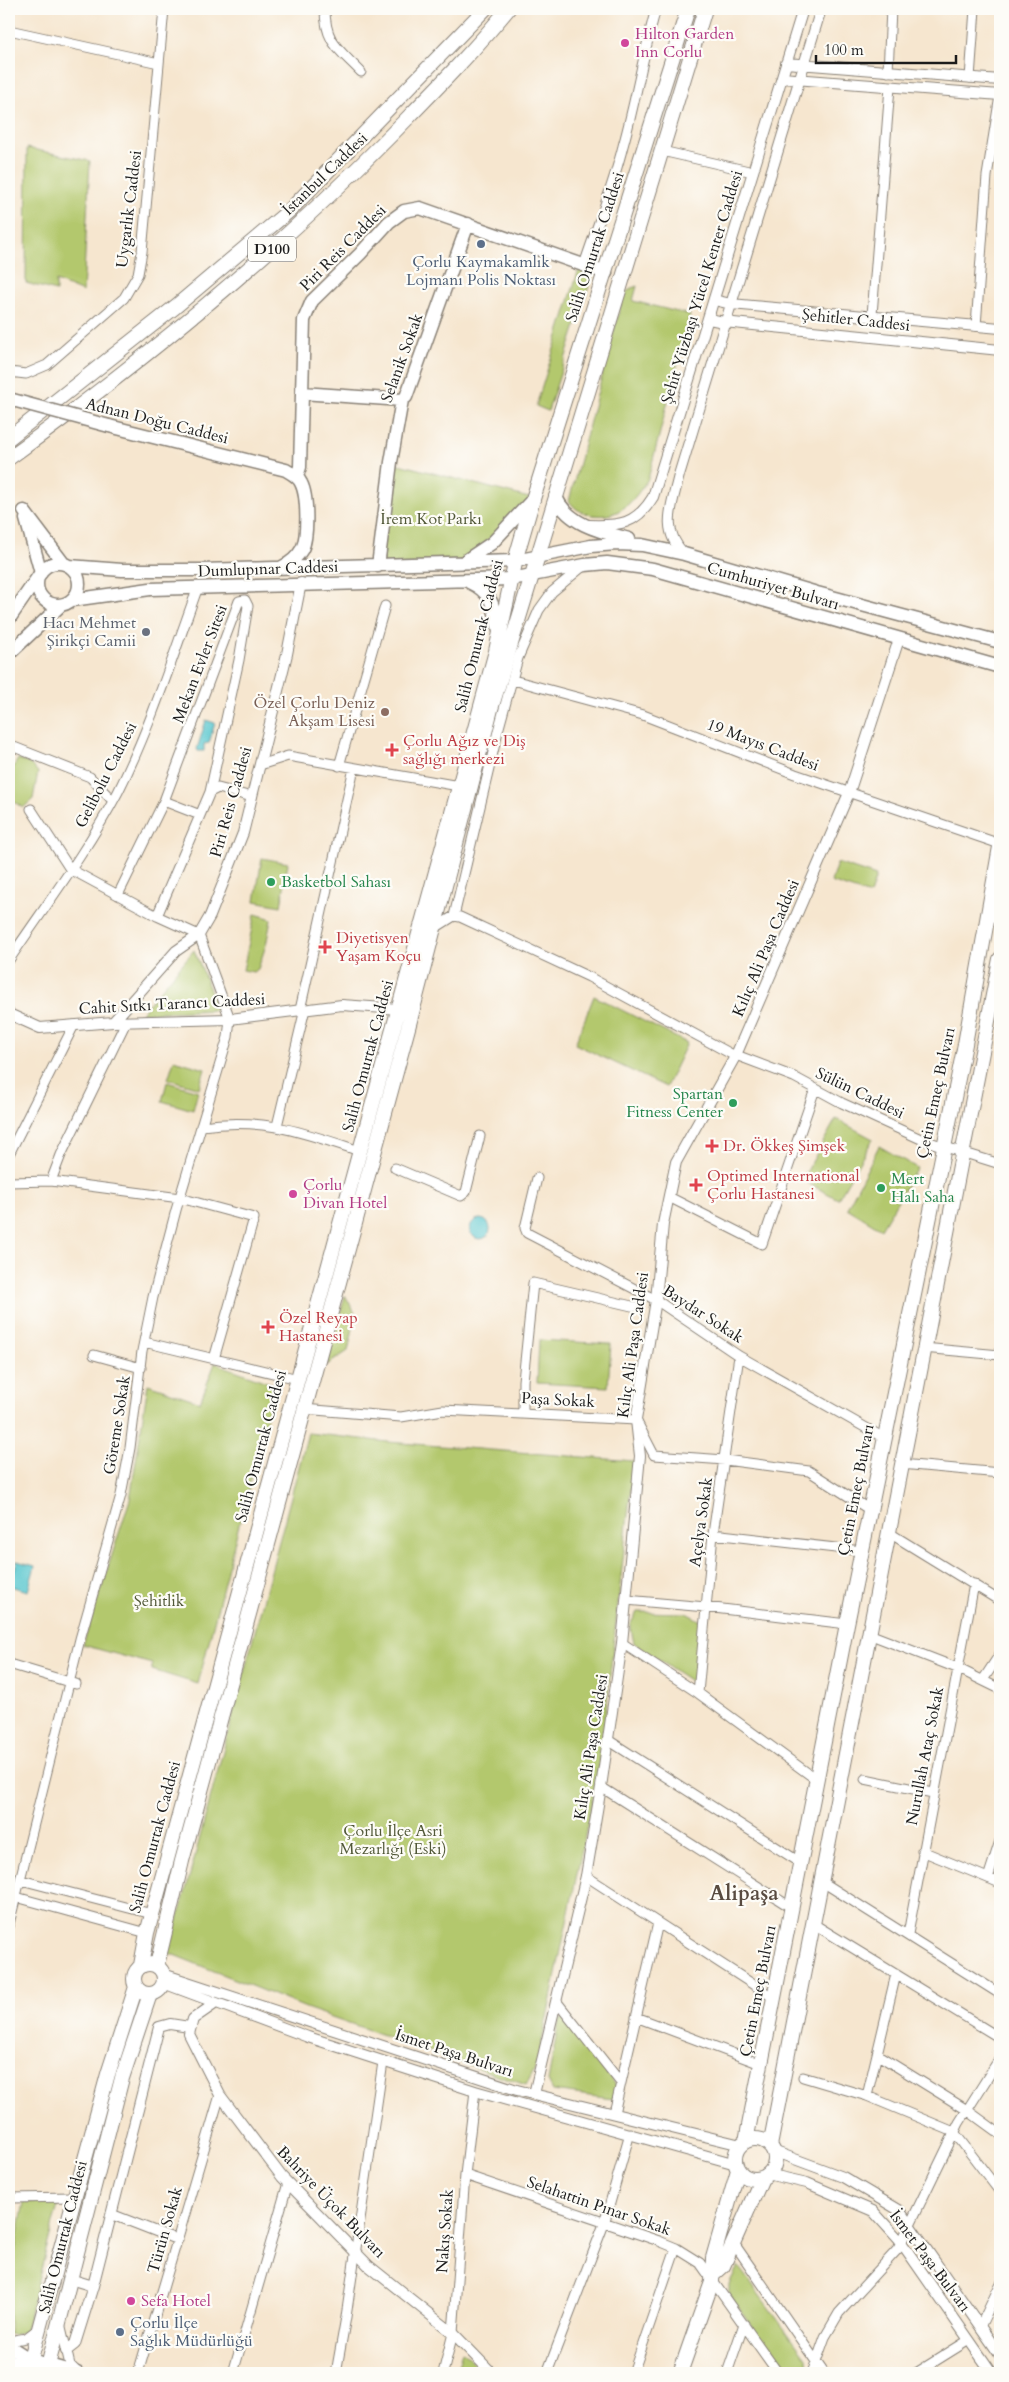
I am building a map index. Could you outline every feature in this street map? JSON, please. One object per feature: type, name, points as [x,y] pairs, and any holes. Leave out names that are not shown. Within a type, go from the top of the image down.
[{"type":"main road","name":"İstanbul Caddesi","points":[[9,438],[175,307],[290,210],[485,9]]},
{"type":"main road","points":[[668,74],[680,9]]},
{"type":"main road","points":[[668,74],[688,9]]},
{"type":"main road","name":"Salih Omurtak Caddesi","points":[[161,1974],[182,1861],[303,1409],[435,928],[492,709],[705,9]]},
{"type":"main road","name":"İstanbul Caddesi","points":[[9,458],[178,329],[244,274],[366,160],[434,91],[507,10]]},
{"type":"main road","name":"Salih Omurtak Caddesi","points":[[142,1965],[152,1914],[459,786],[515,561],[668,74]]},
{"type":"main road","name":"Piri Reis Caddesi","points":[[304,545],[305,500],[302,484],[297,476],[300,467],[304,320],[307,309],[312,301],[360,254],[389,222],[404,211],[420,208],[606,273]]},
{"type":"main road","name":"Selanik Sokak","points":[[378,566],[391,462],[402,400],[406,397],[468,224]]},
{"type":"main road","points":[[302,393],[402,400]]},
{"type":"main road","name":"Adnan Doğu Caddesi","points":[[9,399],[286,470],[297,476]]},
{"type":"main road","points":[[556,497],[561,508],[584,524],[603,532],[680,553]]},
{"type":"main road","points":[[462,563],[492,543],[533,499]]},
{"type":"main road","points":[[9,654],[60,606],[72,600],[76,595],[79,582],[77,576],[24,511],[39,575],[37,584],[41,597],[53,605],[60,606]]},
{"type":"main road","name":"Cumhuriyet Bulvarı","points":[[539,556],[591,546],[618,544],[680,553],[817,593],[1000,642]]},
{"type":"main road","points":[[304,545],[308,560],[315,566]]},
{"type":"main road","points":[[280,568],[293,561],[304,545]]},
{"type":"main road","points":[[515,561],[539,556]]},
{"type":"main road","name":"Dumlupınar Caddesi","points":[[67,565],[122,570],[422,565],[515,561]]},
{"type":"main road","name":"Cumhuriyet Bulvarı","points":[[534,574],[585,564],[607,563],[653,569],[1000,666]]},
{"type":"main road","points":[[9,620],[39,575],[54,564],[67,565]]},
{"type":"main road","points":[[511,579],[534,574]]},
{"type":"main road","name":"Dumlupınar Caddesi","points":[[72,600],[150,589],[301,583],[511,579]]},
{"type":"main road","points":[[464,580],[486,592],[493,606],[499,631]]},
{"type":"main road","name":"Çetin Emeç Bulvarı","points":[[744,2143],[942,1148],[965,1044],[1000,846]]},
{"type":"main road","points":[[713,2278],[723,2266],[765,2176],[774,2164],[772,2148],[812,1923],[1000,959]]},
{"type":"main road","points":[[146,1963],[161,1974],[158,1991],[150,1994],[144,1993],[136,1987],[134,1973],[142,1965],[146,1963]]},
{"type":"main road","name":"Salih Omurtak Caddesi","points":[[26,2369],[40,2328],[108,2074],[136,1987]]},
{"type":"main road","name":"Salih Omurtak Caddesi","points":[[47,2371],[122,2078],[150,1994]]},
{"type":"main road","points":[[680,2373],[713,2278],[713,2258],[737,2167],[737,2150],[744,2143],[759,2139],[772,2148]]},
{"type":"main road","points":[[737,2167],[749,2178],[765,2176]]},
{"type":"main road","points":[[9,2346],[26,2369]]},
{"type":"main road","points":[[10,2360],[26,2369],[78,2373]]},
{"type":"street","name":"Uygarlık Caddesi","points":[[9,372],[26,374],[47,365],[124,298],[138,274],[142,252],[164,9]]},
{"type":"street","points":[[326,9],[325,23],[330,40],[361,72]]},
{"type":"street","points":[[584,265],[623,148],[639,87],[644,52],[656,9]]},
{"type":"street","name":"Şehit Yüzbaşı Yücel Kenter Caddesi","points":[[584,524],[616,526],[629,521],[646,508],[653,497],[803,9]]},
{"type":"street","name":"Şehit Yüzbaşı Yücel Kenter Caddesi","points":[[680,553],[669,531],[669,519],[679,475],[724,322],[821,9]]},
{"type":"street","points":[[888,72],[891,9]]},
{"type":"street","points":[[970,78],[975,9]]},
{"type":"street","points":[[9,30],[159,63]]},
{"type":"street","points":[[786,63],[1000,80]]},
{"type":"street","points":[[782,78],[1000,96],[987,176],[976,326]]},
{"type":"street","points":[[872,315],[890,87]]},
{"type":"street","points":[[662,151],[753,172]]},
{"type":"street","name":"Şehitler Caddesi","points":[[714,300],[731,304],[872,315],[1000,328]]},
{"type":"street","name":"Şehitler Caddesi","points":[[709,319],[1000,350]]},
{"type":"street","points":[[435,928],[454,916],[498,731],[518,658],[539,610],[552,592],[585,564]]},
{"type":"street","name":"Piri Reis Caddesi","points":[[113,1022],[176,951],[199,935],[210,916],[243,833],[301,583]]},
{"type":"street","name":"Gelibolu Caddesi","points":[[9,960],[85,849],[113,801],[142,742],[198,587]]},
{"type":"street","name":"Mekan Evler Sitesi","points":[[118,895],[164,801],[239,601],[245,600],[248,606],[239,660],[210,792]]},
{"type":"street","points":[[339,766],[385,606]]},
{"type":"street","name":"Kılıç Ali Paşa Caddesi","points":[[534,2094],[586,1876],[601,1787],[622,1643],[640,1456],[636,1420],[656,1300],[663,1224],[676,1162],[735,1056],[849,793],[899,639]]},
{"type":"street","name":"19 Mayıs Caddesi","points":[[513,680],[643,715],[849,793],[1000,846]]},
{"type":"street","points":[[9,745],[90,777],[113,801]]},
{"type":"street","points":[[260,765],[288,756],[459,786]]},
{"type":"street","points":[[277,1126],[354,768]]},
{"type":"street","points":[[157,916],[210,792],[218,788],[252,797]]},
{"type":"street","points":[[164,801],[200,815]]},
{"type":"street","points":[[31,809],[70,869],[157,916],[199,935]]},
{"type":"street","name":"Sülün Caddesi","points":[[454,916],[523,944],[589,977],[735,1056],[794,1077],[842,1103],[942,1148],[1000,1164]]},
{"type":"street","name":"Göreme Sokak","points":[[9,1924],[121,1496],[130,1448],[144,1342],[153,1297],[228,1037],[230,1019],[199,935]]},
{"type":"street","name":"Cahit Sıtkı Tarancı Caddesi","points":[[9,1014],[40,1028],[113,1022],[230,1019],[342,1005],[398,1009]]},
{"type":"street","points":[[51,1181],[61,1155],[126,1022]]},
{"type":"street","points":[[9,1154],[74,1025]]},
{"type":"street","points":[[669,1197],[762,1244],[815,1088]]},
{"type":"street","points":[[201,1126],[229,1122],[277,1126],[360,1151]]},
{"type":"street","points":[[395,1168],[461,1196],[466,1192],[480,1136]]},
{"type":"street","name":"Baydar Sokak","points":[[537,1178],[525,1228],[527,1233],[656,1300],[739,1356],[884,1438]]},
{"type":"street","points":[[9,1182],[51,1181],[180,1198],[254,1218],[214,1359]]},
{"type":"street","points":[[523,1413],[523,1381],[533,1283],[636,1307]]},
{"type":"street","points":[[144,1342],[298,1379]]},
{"type":"street","points":[[924,1348],[1000,1355]]},
{"type":"street","points":[[94,1355],[141,1368]]},
{"type":"street","name":"Açelya Sokak","points":[[698,1693],[713,1534],[739,1356]]},
{"type":"street","name":"Paşa Sokak","points":[[303,1409],[401,1417],[443,1410],[636,1420]]},
{"type":"street","points":[[636,1420],[654,1455],[725,1460],[809,1471],[870,1510]]},
{"type":"street","points":[[901,1464],[1000,1472]]},
{"type":"street","points":[[888,1532],[1000,1601]]},
{"type":"street","points":[[713,1534],[862,1551]]},
{"type":"street","name":"Nurullah Ataç Sokak","points":[[908,1934],[922,1851],[974,1584]]},
{"type":"street","points":[[626,1600],[706,1607],[847,1624]]},
{"type":"street","points":[[869,1634],[957,1668],[1000,1689]]},
{"type":"street","points":[[622,1643],[698,1693],[817,1780]]},
{"type":"street","points":[[983,1680],[1000,1654]]},
{"type":"street","points":[[9,1664],[73,1683]]},
{"type":"street","points":[[608,1740],[801,1864]]},
{"type":"street","points":[[865,1779],[933,1793]]},
{"type":"street","points":[[601,1787],[792,1908]]},
{"type":"street","points":[[988,1878],[1000,1841]]},
{"type":"street","points":[[922,1851],[1000,1883]]},
{"type":"street","points":[[586,1876],[774,1998]]},
{"type":"street","points":[[21,1880],[152,1914]]},
{"type":"street","points":[[821,1881],[908,1934],[1000,1994]]},
{"type":"street","points":[[16,1897],[147,1933]]},
{"type":"street","points":[[614,2113],[658,1923]]},
{"type":"street","points":[[812,1923],[1000,2038]]},
{"type":"street","name":"İsmet Paşa Bulvarı","points":[[161,1974],[216,2003],[308,2038],[475,2091],[630,2133],[737,2167]]},
{"type":"street","name":"İsmet Paşa Bulvarı","points":[[161,1974],[534,2094],[744,2143]]},
{"type":"street","points":[[867,2096],[896,1974]]},
{"type":"street","points":[[557,2002],[620,2083]]},
{"type":"street","points":[[66,2351],[75,2344],[93,2286],[160,2027],[170,2024],[189,2027],[193,2019],[216,2003]]},
{"type":"street","points":[[636,2017],[761,2064]]},
{"type":"street","name":"Bahriye Üçok Bulvarı","points":[[189,2027],[189,2034],[220,2094],[288,2183],[369,2266],[453,2333],[492,2373]]},
{"type":"street","points":[[878,2055],[967,2110],[1000,2134]]},
{"type":"street","points":[[812,2373],[825,2337],[839,2313],[898,2248],[910,2228],[918,2204],[954,2132],[1000,2058]]},
{"type":"street","points":[[336,2373],[383,2062]]},
{"type":"street","points":[[803,2077],[867,2096],[954,2132],[1000,2192]]},
{"type":"street","name":"Nakış Sokak","points":[[443,2373],[453,2333],[464,2175],[475,2091]]},
{"type":"street","name":"Türün Sokak","points":[[138,2373],[220,2094]]},
{"type":"street","points":[[547,2373],[604,2224],[630,2133]]},
{"type":"street","name":"İsmet Paşa Bulvarı","points":[[772,2148],[843,2177],[898,2210],[1000,2356]]},
{"type":"street","name":"Selahattin Pınar Sokak","points":[[464,2175],[676,2248],[700,2263],[713,2278],[778,2373]]},
{"type":"street","name":"İsmet Paşa Bulvarı","points":[[765,2176],[807,2183],[873,2211],[901,2242],[992,2373]]},
{"type":"street","points":[[233,2373],[288,2183]]},
{"type":"street","points":[[9,2198],[75,2197]]},
{"type":"street","points":[[111,2214],[178,2240]]},
{"type":"street","points":[[733,2242],[824,2373]]},
{"type":"street","points":[[633,2373],[676,2248]]},
{"type":"street","points":[[70,2279],[93,2286]]},
{"type":"street","points":[[980,2327],[1000,2285]]},
{"type":"street","points":[[60,2322],[70,2365],[78,2373]]},
{"type":"street","points":[[727,2373],[744,2324]]},
{"type":"street","points":[[9,2341],[26,2338],[40,2328]]},
{"type":"street","points":[[916,2373],[969,2340]]},
{"type":"green space","points":[[27,148],[90,161],[83,292],[56,281],[56,291],[26,283]]},
{"type":"green space","points":[[579,269],[593,274],[548,411],[536,406]]},
{"type":"green space","points":[[637,286],[633,301],[690,315],[648,479],[631,501],[619,511],[602,516],[592,515],[579,510],[569,501],[622,300],[629,289]]},
{"type":"green space","name":"İrem Kot Parkı","points":[[391,462],[533,499],[462,563],[378,566]]},
{"type":"green space","points":[[18,759],[30,764],[38,772],[33,799],[23,808],[9,798],[9,775]]},
{"type":"green space","name":"Basketbol Sahası","points":[[262,858],[288,863],[281,906],[255,901]]},
{"type":"green space","points":[[837,863],[876,876],[870,895],[831,882]]},
{"type":"green space","points":[[255,914],[271,920],[266,945],[258,969],[253,972],[243,970]]},
{"type":"green space","points":[[194,950],[218,1010],[141,1013]]},
{"type":"green space","points":[[594,996],[687,1043],[666,1087],[575,1044]]},
{"type":"green space","points":[[174,1060],[205,1069],[199,1088],[168,1079]]},
{"type":"green space","points":[[167,1082],[198,1091],[193,1110],[162,1101]]},
{"type":"green space","name":"Mert Halı Saha","points":[[836,1119],[873,1139],[838,1199],[802,1180]]},
{"type":"green space","name":"Mert Halı Saha","points":[[879,1146],[917,1168],[881,1229],[847,1208]]},
{"type":"green space","points":[[345,1295],[356,1315],[348,1351],[327,1365]]},
{"type":"green space","points":[[539,1340],[611,1344],[608,1387],[537,1383]]},
{"type":"green space","name":"Şehitlik","points":[[215,1363],[275,1385],[198,1684],[152,1670],[152,1664],[83,1645],[130,1499],[148,1384],[200,1402]]},
{"type":"green space","name":"Çorlu İlçe Asri Mezarlığı (Eski)","points":[[308,1433],[388,1442],[634,1461],[600,1764],[537,2065],[526,2085],[306,2008],[169,1953]]},
{"type":"green space","points":[[637,1612],[686,1613],[703,1622],[698,1675],[692,1682],[634,1643],[630,1625]]},
{"type":"green space","points":[[563,2018],[617,2086],[612,2099],[553,2091],[548,2081],[559,2021]]},
{"type":"green space","points":[[59,2201],[25,2331],[13,2335],[9,2334],[9,2282],[24,2202]]},
{"type":"green space","points":[[738,2266],[806,2358],[807,2373],[783,2373],[729,2294],[729,2284]]},
{"type":"green space","points":[[462,2351],[484,2373],[456,2373]]},
{"type":"water","points":[[206,720],[215,723],[209,743],[204,744],[204,751],[198,751],[197,749]]},
{"type":"water","points":[[480,1219],[487,1222],[490,1229],[487,1236],[480,1239],[473,1236],[470,1229],[473,1222]]},
{"type":"water","points":[[17,1561],[35,1566],[28,1591],[10,1586]]},
{"type":"place","name":"Hilton Garden Inn Corlu","points":[[625,43]]},
{"type":"place","name":"Çorlu Kaymakamlık Lojmanı Polis Noktası","points":[[481,244]]},
{"type":"place","name":"Hacı Mehmet Şirikçi Camii","points":[[146,632]]},
{"type":"place","name":"Özel Çorlu Deniz Akşam Lisesi","points":[[385,712]]},
{"type":"place","name":"Çorlu Ağız ve Diş sağlığı merkezi","points":[[392,750]]},
{"type":"place","name":"Basketbol Sahası","points":[[271,882]]},
{"type":"place","name":"Diyetisyen Yaşam Koçu","points":[[325,947]]},
{"type":"place","name":"Spartan Fitness Center","points":[[733,1103]]},
{"type":"place","name":"Dr. Ökkeş Şimşek","points":[[712,1146]]},
{"type":"place","name":"Optimed International Çorlu Hastanesi","points":[[696,1185]]},
{"type":"place","name":"Mert Halı Saha","points":[[881,1188]]},
{"type":"place","name":"Çorlu Divan Hotel","points":[[293,1194]]},
{"type":"place","name":"Özel Reyap Hastanesi","points":[[268,1327]]},
{"type":"place","name":"Sefa Hotel","points":[[131,2301]]},
{"type":"place","name":"Çorlu İlçe Sağlık Müdürlüğü","points":[[120,2332]]},
{"type":"district","name":"Alipaşa","points":[[744,1893]]}]
